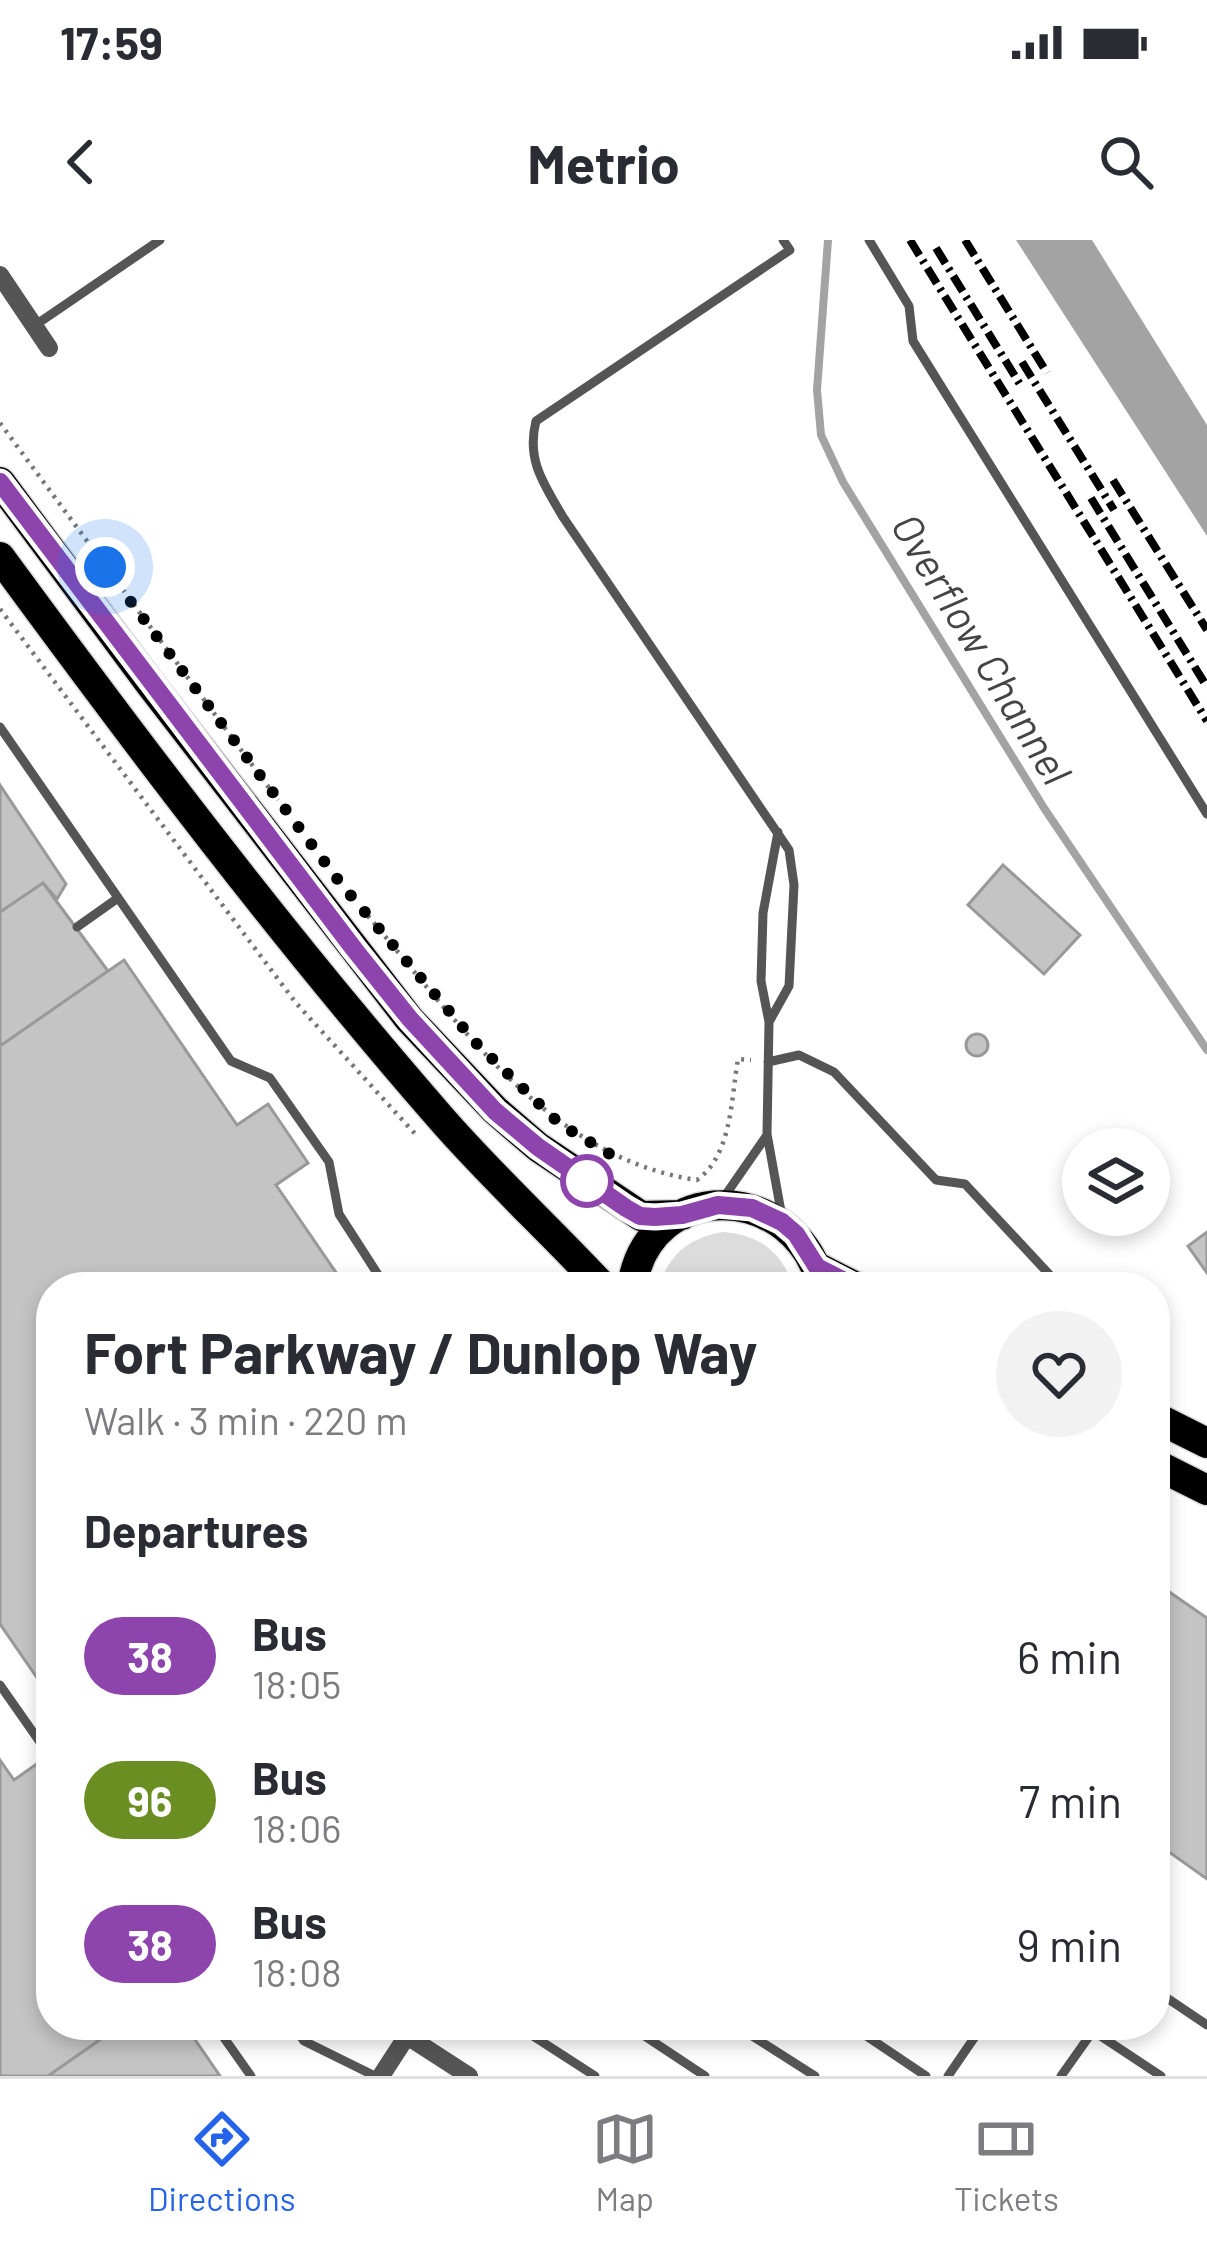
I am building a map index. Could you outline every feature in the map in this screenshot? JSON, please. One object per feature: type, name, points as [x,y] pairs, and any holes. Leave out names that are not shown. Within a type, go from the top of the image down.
[{"type":"main road","points":[[0,482],[218,773],[424,1034],[495,1111],[573,1172],[640,1216],[682,1215],[718,1205],[752,1208],[782,1222],[808,1250],[817,1272]]},
{"type":"main road","points":[[0,557],[114,713],[327,986],[443,1121],[589,1272]]},
{"type":"main road","points":[[636,1272],[651,1241],[682,1215]]},
{"type":"main road","points":[[1170,1424],[1207,1443]]},
{"type":"main road","points":[[1170,1472],[1207,1490]]},
{"type":"street","points":[[0,275],[50,348]]},
{"type":"street","points":[[378,2076],[404,2040]]},
{"type":"street","points":[[424,2040],[469,2076]]},
{"type":"lane","points":[[34,326],[160,240]]},
{"type":"lane","points":[[769,1022],[789,986],[794,885],[790,850],[563,517],[535,470],[530,444],[536,421],[790,250],[784,240]]},
{"type":"lane","points":[[869,240],[909,306],[913,341],[1207,814]]},
{"type":"lane","points":[[0,727],[231,1060],[270,1078],[328,1162],[339,1214],[376,1272]]},
{"type":"lane","points":[[778,832],[760,981],[769,1022],[767,1134],[782,1222]]},
{"type":"lane","points":[[77,926],[118,898]]},
{"type":"lane","points":[[768,1062],[799,1055],[834,1072],[936,1180],[965,1184],[1047,1272]]},
{"type":"lane","points":[[718,1205],[767,1134]]},
{"type":"lane","points":[[0,1685],[36,1736]]},
{"type":"lane","points":[[1170,2000],[1207,2024]]},
{"type":"lane","points":[[225,2040],[251,2076]]},
{"type":"lane","points":[[303,2040],[378,2076]]},
{"type":"lane","points":[[539,2040],[595,2076]]},
{"type":"lane","points":[[651,2040],[706,2076]]},
{"type":"lane","points":[[759,2040],[815,2076]]},
{"type":"lane","points":[[872,2040],[926,2076]]},
{"type":"lane","points":[[948,2076],[969,2040]]},
{"type":"lane","points":[[1061,2076],[1086,2040]]},
{"type":"lane","points":[[1112,2040],[1162,2076]]},
{"type":"path","points":[[0,423],[284,809]]},
{"type":"path","points":[[356,902],[477,1044],[541,1108],[613,1156],[663,1175],[697,1180],[720,1156],[738,1059],[768,1062]]},
{"type":"shaded area","points":[[1016,240],[1092,240],[1207,425],[1207,536]]},
{"type":"shaded area","points":[[722,1232],[758,1241],[787,1272],[665,1272],[682,1250]]},
{"type":"building","points":[[0,785],[66,884],[57,899],[43,883],[0,912]]},
{"type":"building","points":[[1003,865],[1080,935],[1044,974],[968,905]]},
{"type":"building","points":[[43,883],[108,971],[0,1046],[0,912]]},
{"type":"building","points":[[124,960],[237,1125],[268,1104],[308,1163],[276,1185],[336,1272],[36,1272],[36,1676],[0,1624],[0,1046]]},
{"type":"building","points":[[977,1034],[988,1045],[977,1056],[966,1045]]},
{"type":"building","points":[[1207,1232],[1207,1273],[1188,1246]]},
{"type":"building","points":[[1170,1592],[1207,1618],[1207,1879],[1170,1853]]},
{"type":"building","points":[[0,1760],[14,1780],[36,1765],[36,2040],[100,2040],[48,2076],[0,2076]]},
{"type":"building","points":[[100,2040],[195,2040],[220,2076],[48,2076]]},
{"type":"waterway","name":"Overflow Channel","points":[[828,240],[817,390],[821,435],[843,482],[1044,808],[1207,1050]]},
{"type":"railway","points":[[910,240],[1207,721]]},
{"type":"railway","points":[[965,240],[1047,373]]},
{"type":"railway","points":[[936,248],[1021,386]]},
{"type":"railway","points":[[1022,362],[1114,510]]},
{"type":"railway","points":[[1113,480],[1207,630]]},
{"type":"railway","points":[[1091,498],[1207,687]]},
{"type":"bus line","name":"38","points":[[0,482],[354,949],[410,1019],[495,1111],[538,1147],[640,1216],[682,1215],[718,1205],[752,1208],[782,1222],[796,1234],[817,1267],[827,1272]]},
{"type":"route","points":[[105,567],[341,884],[477,1044],[560,1124],[613,1156],[587,1181]]}]
